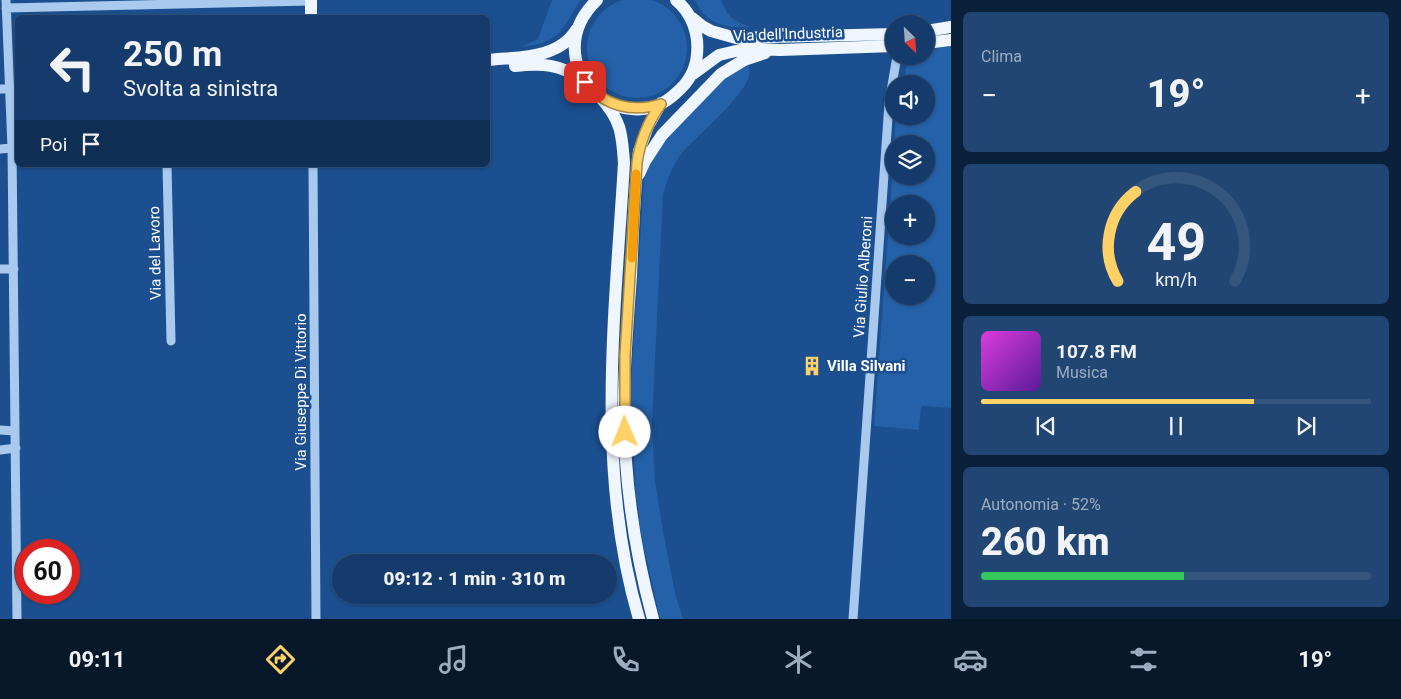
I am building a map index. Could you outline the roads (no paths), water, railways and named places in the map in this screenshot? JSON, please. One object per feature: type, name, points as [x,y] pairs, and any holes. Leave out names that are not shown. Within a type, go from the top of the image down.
[{"type":"main road","points":[[311,0],[311,15]]},
{"type":"main road","points":[[490,60],[524,57],[552,50],[572,36],[586,12],[597,0]]},
{"type":"main road","points":[[676,0],[690,16],[696,30],[698,46],[691,76]]},
{"type":"main road","name":"Via dell'Industria","points":[[690,16],[711,31],[736,38],[885,34]]},
{"type":"main road","points":[[578,26],[575,54],[578,68],[585,82]]},
{"type":"main road","points":[[935,30],[951,27]]},
{"type":"main road","points":[[935,42],[951,40]]},
{"type":"main road","name":"Via dell'Industria","points":[[661,104],[673,96],[691,76],[708,62],[728,52],[758,49],[885,46]]},
{"type":"main road","points":[[636,182],[645,161],[662,135],[721,74],[744,60],[780,50]]},
{"type":"main road","points":[[490,69],[539,64],[555,66],[574,74],[600,97],[612,111],[619,124],[623,141],[624,163],[610,384],[611,444],[617,514],[625,562],[638,619]]},
{"type":"main road","points":[[600,97],[623,107],[649,108],[661,104]]},
{"type":"main road","points":[[653,619],[640,566],[633,526],[625,446],[625,356],[639,151],[642,139],[654,113],[661,104]]},
{"type":"street","points":[[17,619],[12,148],[14,89],[6,4],[311,0]]},
{"type":"street","name":"Via Giulio Alberoni","points":[[853,619],[888,113],[896,65]]},
{"type":"street","points":[[0,89],[14,89]]},
{"type":"street","points":[[0,149],[12,148]]},
{"type":"street","name":"Via del Lavoro","points":[[167,167],[171,341]]},
{"type":"street","name":"Via Giuseppe Di Vittorio","points":[[313,167],[316,619]]},
{"type":"street","points":[[0,270],[14,269]]},
{"type":"street","points":[[0,430],[15,431]]},
{"type":"street","points":[[0,450],[16,448]]},
{"type":"place","name":"Villa Silvani","points":[[812,366]]}]
